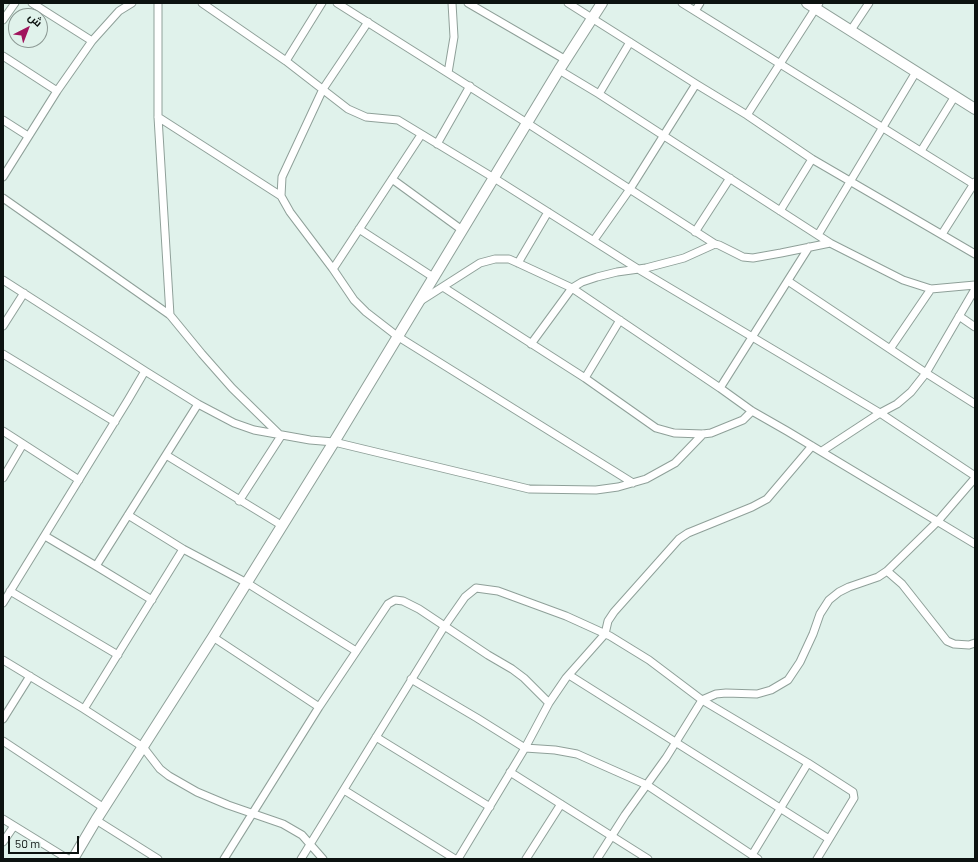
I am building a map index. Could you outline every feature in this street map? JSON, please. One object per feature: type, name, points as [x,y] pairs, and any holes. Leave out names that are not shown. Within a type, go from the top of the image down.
[{"type":"street","points":[[3,20],[15,3]]},
{"type":"street","points":[[32,3],[92,41]]},
{"type":"street","points":[[3,177],[57,91],[92,41],[119,11],[132,3]]},
{"type":"street","points":[[158,3],[158,117],[170,315]]},
{"type":"street","points":[[202,3],[286,61],[348,109],[366,117],[398,120],[594,240],[638,269],[880,413],[975,477],[938,520],[887,572],[878,577],[849,587],[839,592],[829,600],[820,614],[813,634],[800,662],[788,680],[771,690],[757,694],[716,694],[702,700],[676,742],[597,859]]},
{"type":"street","points":[[286,61],[322,3]]},
{"type":"street","points":[[337,3],[470,86],[714,244],[743,256],[753,258],[830,242]]},
{"type":"street","points":[[448,73],[454,37],[452,3]]},
{"type":"street","points":[[468,3],[566,60]]},
{"type":"street","points":[[568,3],[747,115],[812,159],[975,254]]},
{"type":"street","points":[[74,859],[96,820],[213,637],[334,442],[559,70],[602,3]]},
{"type":"street","points":[[682,3],[974,184],[942,234]]},
{"type":"street","points":[[695,11],[700,3]]},
{"type":"street","points":[[851,30],[869,3]]},
{"type":"street","points":[[747,115],[780,64],[814,5],[975,109]]},
{"type":"street","points":[[281,196],[282,177],[323,89],[368,22]]},
{"type":"street","points":[[599,94],[630,42]]},
{"type":"street","points":[[3,56],[57,91]]},
{"type":"street","points":[[559,70],[599,94],[818,235],[903,280],[931,289],[975,285]]},
{"type":"street","points":[[818,235],[916,72]]},
{"type":"street","points":[[594,240],[630,189],[696,84]]},
{"type":"street","points":[[437,144],[470,86]]},
{"type":"street","points":[[921,152],[955,96]]},
{"type":"street","points":[[158,117],[281,196],[290,212],[333,269],[354,300],[366,312],[398,336],[634,483]]},
{"type":"street","points":[[3,120],[28,136]]},
{"type":"street","points":[[333,269],[421,135]]},
{"type":"street","points":[[780,211],[812,159]]},
{"type":"street","points":[[695,232],[730,178]]},
{"type":"street","points":[[392,179],[462,230]]},
{"type":"street","points":[[3,198],[170,315],[232,388],[281,436]]},
{"type":"street","points":[[518,263],[548,212]]},
{"type":"street","points":[[359,229],[433,278]]},
{"type":"street","points":[[531,344],[572,288],[582,282],[597,277],[646,268],[684,258],[714,244]]},
{"type":"street","points":[[720,388],[809,247]]},
{"type":"street","points":[[418,302],[480,263],[509,259],[572,288],[752,411],[938,520],[975,544]]},
{"type":"street","points":[[3,280],[198,404],[234,423],[254,430],[281,436],[334,442],[529,489],[596,490],[618,487],[646,479],[675,463],[703,434]]},
{"type":"street","points":[[788,281],[975,404]]},
{"type":"street","points":[[442,287],[585,378],[656,428],[674,433],[711,433],[743,420],[752,411]]},
{"type":"street","points":[[890,349],[931,289]]},
{"type":"street","points":[[822,451],[880,413],[897,404],[911,392],[926,373],[975,289]]},
{"type":"street","points":[[3,326],[24,293]]},
{"type":"street","points":[[959,316],[975,327]]},
{"type":"street","points":[[585,378],[620,320]]},
{"type":"street","points":[[3,354],[115,422]]},
{"type":"street","points":[[3,603],[145,371]]},
{"type":"street","points":[[96,566],[198,404]]},
{"type":"street","points":[[3,431],[79,480]]},
{"type":"street","points":[[239,501],[281,436]]},
{"type":"street","points":[[3,478],[23,444]]},
{"type":"street","points":[[458,859],[525,748],[549,703],[569,675],[605,634],[611,616],[643,578],[673,544],[688,533],[752,507],[767,499],[812,446]]},
{"type":"street","points":[[166,456],[281,526]]},
{"type":"street","points":[[128,515],[183,549],[246,583],[356,651]]},
{"type":"street","points":[[45,536],[152,600]]},
{"type":"street","points":[[84,709],[183,549]]},
{"type":"street","points":[[887,572],[902,584],[947,641],[954,644],[969,645],[975,643]]},
{"type":"street","points":[[301,859],[444,627],[465,597],[476,588],[498,591],[566,616],[605,634],[649,660],[702,700],[808,763],[853,792],[854,798],[816,859]]},
{"type":"street","points":[[10,591],[118,655]]},
{"type":"street","points":[[224,859],[319,707],[388,604],[395,600],[403,601],[419,609],[444,627],[512,669],[524,678],[549,703]]},
{"type":"street","points":[[213,637],[319,707]]},
{"type":"street","points":[[3,660],[84,709],[142,747],[160,768],[170,776],[197,792],[228,805],[283,824],[302,835],[323,859]]},
{"type":"street","points":[[569,675],[829,839]]},
{"type":"street","points":[[3,719],[30,676]]},
{"type":"street","points":[[412,679],[525,748],[555,750],[577,754],[647,785],[755,857],[781,808],[808,763]]},
{"type":"street","points":[[376,737],[490,807]]},
{"type":"street","points":[[3,741],[104,808]]},
{"type":"street","points":[[510,772],[648,859]]},
{"type":"street","points":[[344,790],[455,859]]},
{"type":"street","points":[[526,859],[561,804]]},
{"type":"street","points":[[3,820],[68,859]]},
{"type":"street","points":[[96,820],[158,859]]},
{"type":"street","points":[[3,842],[14,826]]}]
